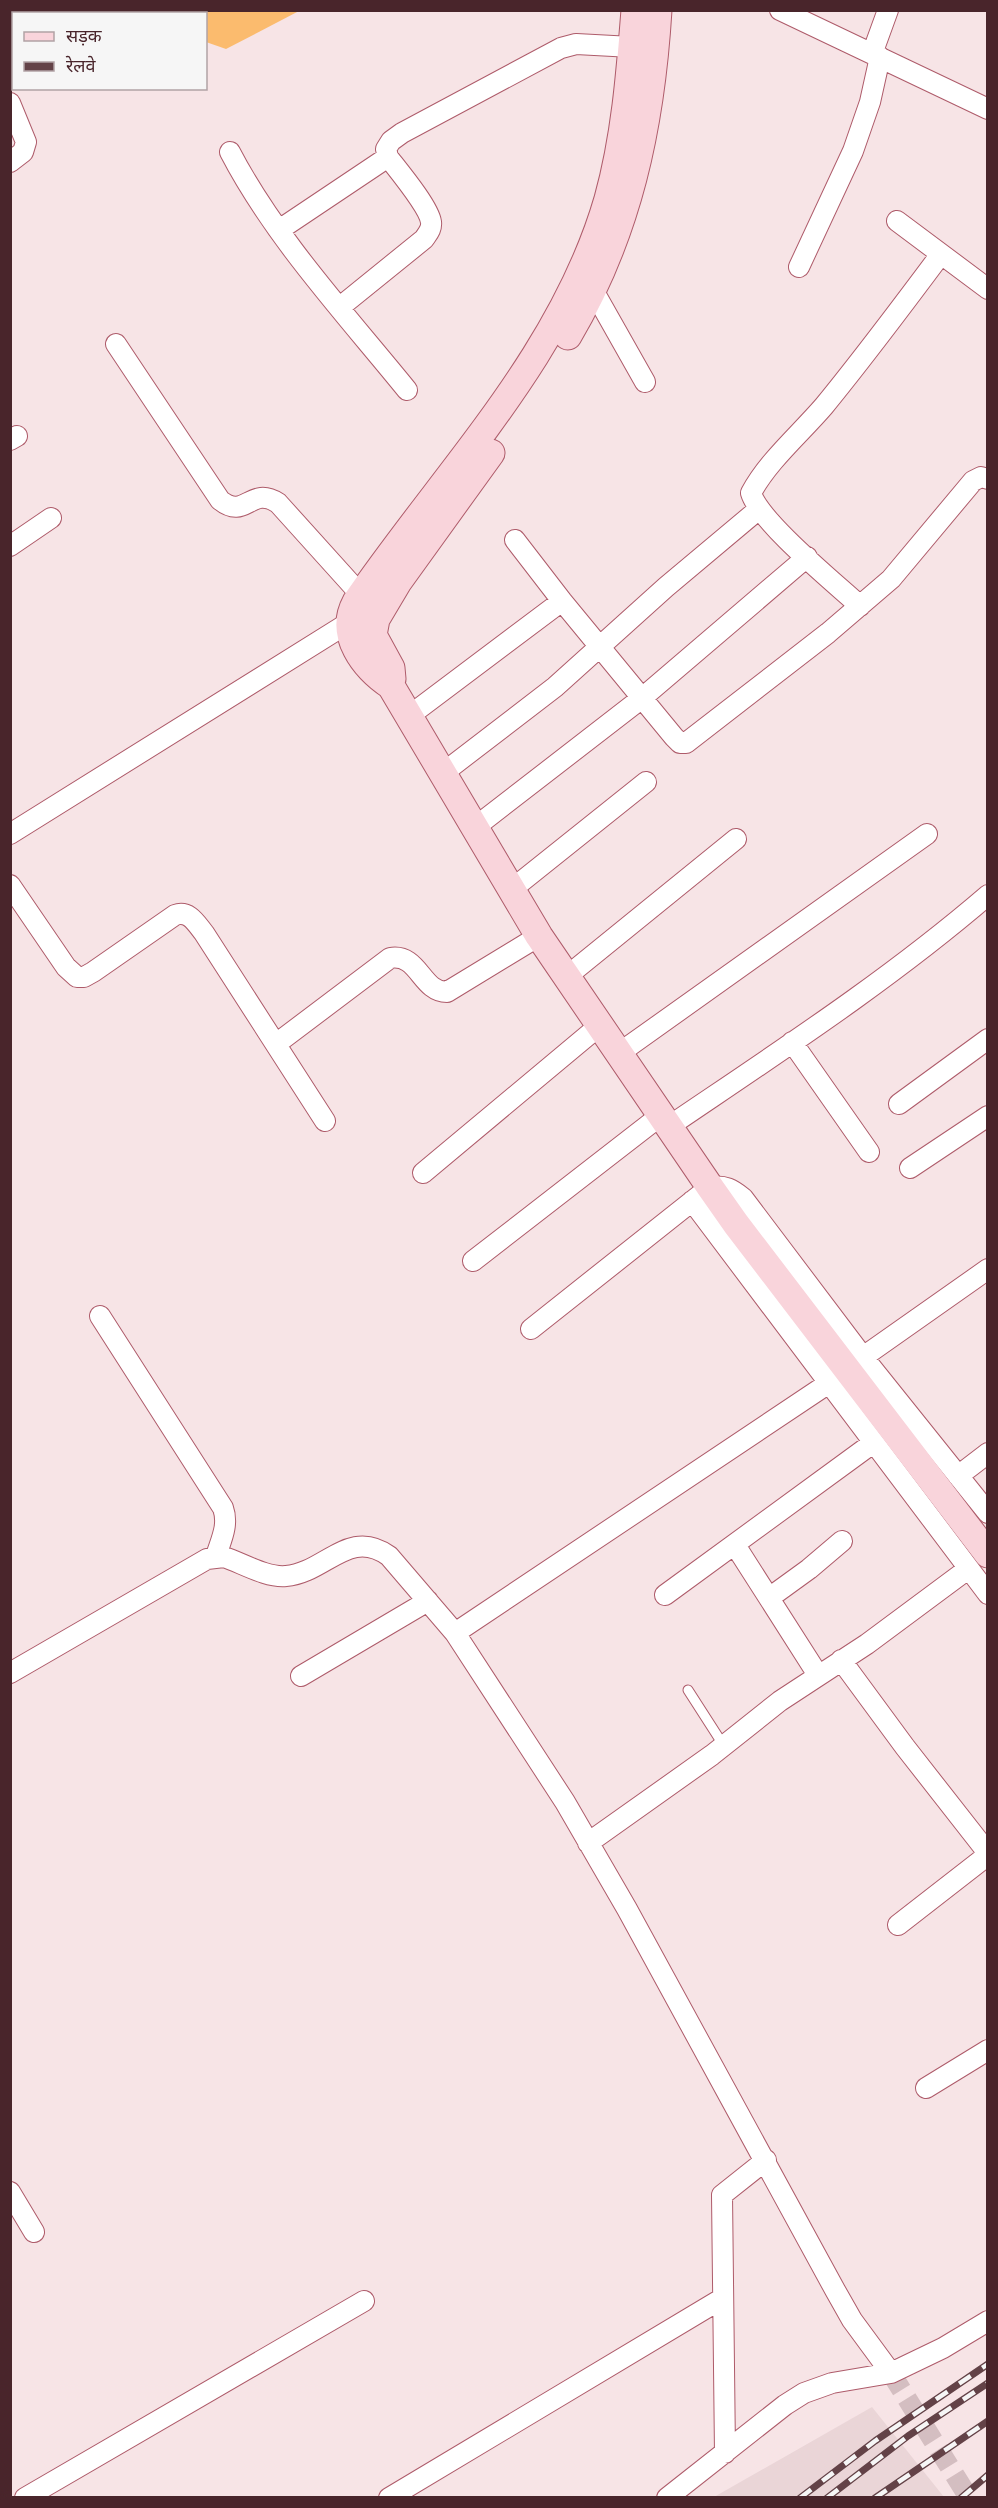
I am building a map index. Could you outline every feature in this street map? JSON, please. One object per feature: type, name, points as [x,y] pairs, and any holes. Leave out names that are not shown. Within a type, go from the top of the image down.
[{"type":"street","points":[[370,604],[560,315],[593,242],[607,200],[625,112],[635,10]]},
{"type":"street","points":[[658,10],[649,98],[636,173],[621,222],[593,290],[535,390],[370,604],[350,613],[348,623],[357,648],[366,664],[373,673],[391,686],[539,936],[664,1121],[701,1194],[829,1383],[873,1443],[978,1562]]},
{"type":"street","points":[[780,10],[987,108]]},
{"type":"street","points":[[799,267],[853,151],[870,102],[876,56],[888,10]]},
{"type":"street","points":[[340,307],[424,239],[430,231],[431,221],[427,210],[388,157],[386,149],[391,141],[561,48],[576,44],[632,47]]},
{"type":"street","points":[[10,103],[26,142],[22,152],[10,162]]},
{"type":"street","points":[[230,152],[257,199],[279,230],[407,390]]},
{"type":"street","points":[[279,230],[388,157]]},
{"type":"street","points":[[897,221],[987,289]]},
{"type":"street","points":[[860,606],[759,509],[751,493],[757,483],[847,378],[941,254]]},
{"type":"street","points":[[593,290],[645,382]]},
{"type":"street","points":[[116,344],[220,500],[228,507],[236,508],[258,497],[268,497],[278,504],[370,604],[373,635],[391,668],[391,686]]},
{"type":"street","points":[[515,540],[674,738],[680,743],[686,743],[860,606],[902,567],[974,481],[981,477],[987,479]]},
{"type":"street","points":[[443,772],[555,687],[658,594],[759,509]]},
{"type":"street","points":[[10,546],[51,518]]},
{"type":"street","points":[[474,828],[642,698],[807,557]]},
{"type":"street","points":[[410,716],[562,601]]},
{"type":"street","points":[[10,834],[348,623]]},
{"type":"street","points":[[511,890],[646,782]]},
{"type":"street","points":[[618,1054],[927,834]]},
{"type":"street","points":[[566,977],[736,839]]},
{"type":"street","points":[[10,885],[66,967],[77,977],[84,977],[93,972],[175,915],[181,913],[188,915],[204,933],[326,1121]]},
{"type":"street","points":[[473,1261],[664,1121],[792,1042],[938,936],[987,895]]},
{"type":"street","points":[[276,1044],[390,958],[406,959],[433,988],[440,992],[447,992],[539,936]]},
{"type":"street","points":[[423,1173],[599,1026]]},
{"type":"street","points":[[899,1104],[987,1039]]},
{"type":"street","points":[[792,1042],[869,1152]]},
{"type":"street","points":[[910,1168],[987,1116]]},
{"type":"street","points":[[531,1329],[701,1194],[722,1185],[743,1198],[863,1357],[987,1513]]},
{"type":"street","points":[[701,1194],[736,1224],[978,1562],[987,1594]]},
{"type":"street","points":[[863,1357],[987,1269]]},
{"type":"street","points":[[100,1316],[223,1508],[226,1517],[225,1528],[216,1556]]},
{"type":"street","points":[[455,1633],[829,1383]]},
{"type":"street","points":[[665,1596],[873,1443]]},
{"type":"street","points":[[958,1476],[987,1453]]},
{"type":"street","points":[[769,1598],[842,1541]]},
{"type":"street","points":[[10,1673],[207,1559],[216,1556],[224,1557],[285,1576],[300,1573],[348,1549],[363,1545],[378,1548],[396,1563],[455,1633],[536,1755],[766,2160],[852,2320],[891,2373]]},
{"type":"street","points":[[735,1545],[819,1675]]},
{"type":"street","points":[[588,1843],[724,1746],[780,1701],[867,1644],[978,1562]]},
{"type":"street","points":[[301,1676],[428,1600]]},
{"type":"street","points":[[841,1660],[987,1854],[898,1925]]},
{"type":"street","points":[[926,2088],[987,2050]]},
{"type":"street","points":[[725,2453],[722,2195],[766,2160]]},
{"type":"street","points":[[10,2192],[34,2232]]},
{"type":"street","points":[[389,2498],[723,2298]]},
{"type":"street","points":[[25,2498],[364,2301]]},
{"type":"street","points":[[667,2498],[785,2405],[804,2393],[832,2383],[891,2373],[943,2348],[987,2321]]},
{"type":"lane","points":[[687,1690],[724,1746]]},
{"type":"shaded area","points":[[206,10],[299,11],[226,49],[207,42]]},
{"type":"shaded area","points":[[872,2407],[944,2497],[714,2497]]},
{"type":"tunnel","points":[[891,2373],[969,2498]]},
{"type":"railway","points":[[800,2498],[875,2441],[988,2364]]},
{"type":"railway","points":[[827,2498],[908,2436],[988,2383]]},
{"type":"railway","points":[[875,2498],[988,2421]]},
{"type":"railway","points":[[961,2498],[988,2475]]}]
